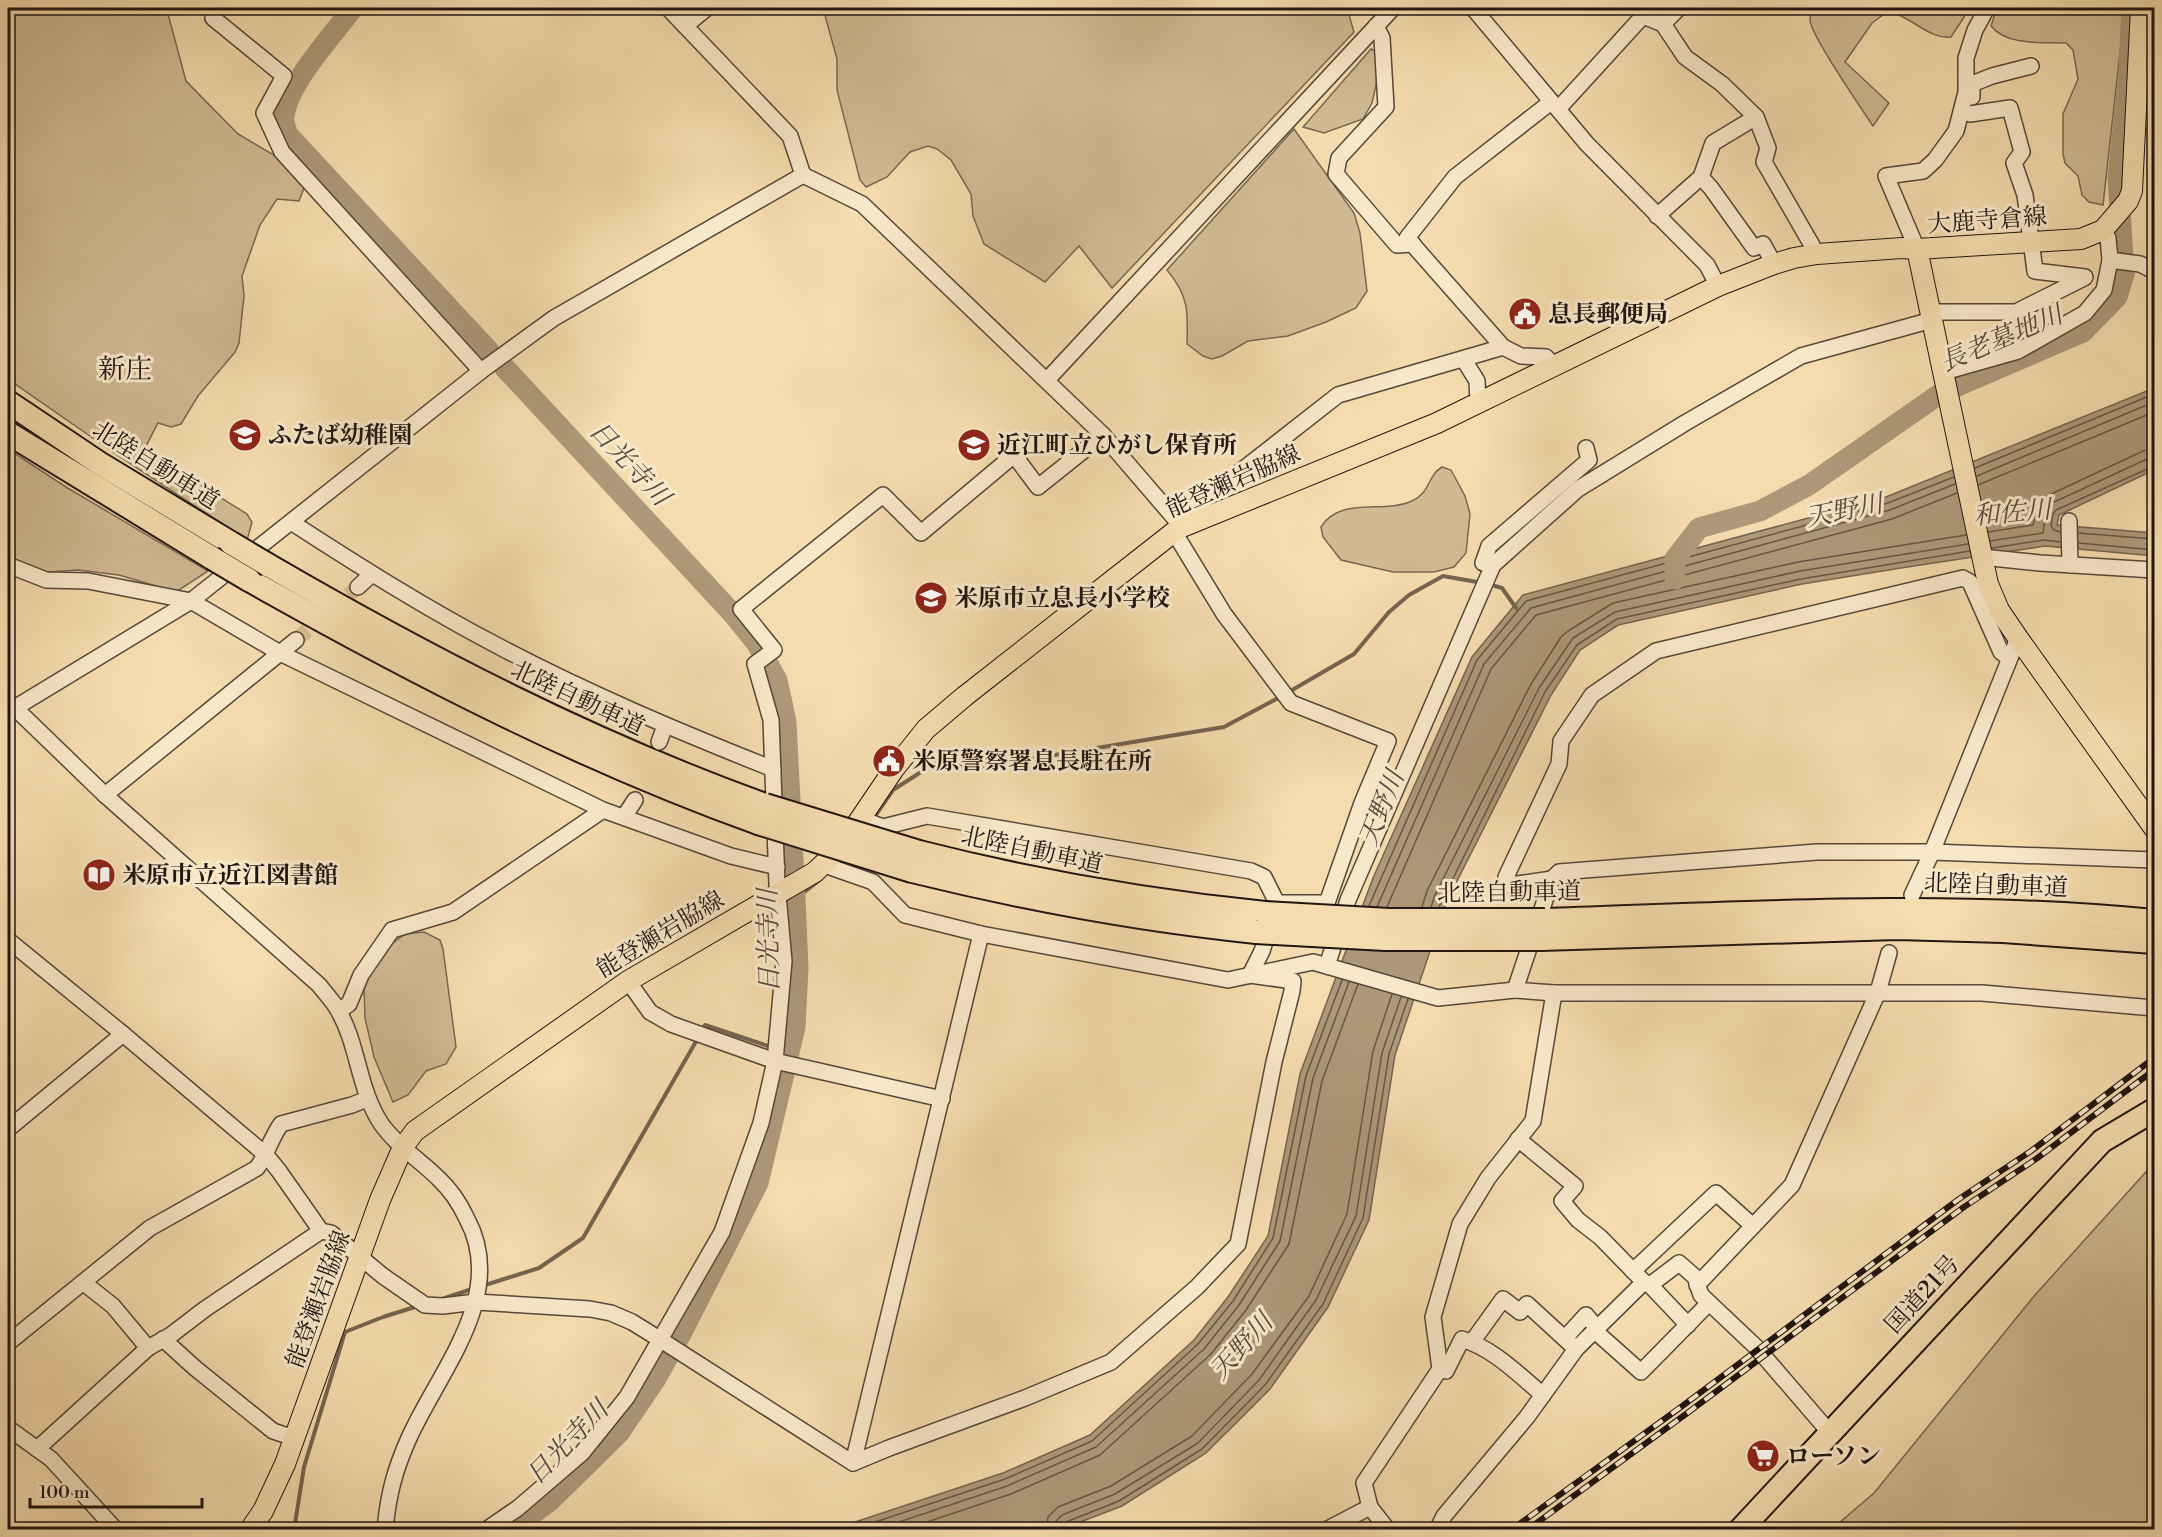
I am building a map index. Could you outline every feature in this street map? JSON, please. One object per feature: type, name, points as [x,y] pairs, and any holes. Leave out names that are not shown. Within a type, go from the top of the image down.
[{"type":"highway","name":"北陸自動車道","points":[[8,402],[99,463],[231,543],[418,650],[536,710],[762,814]]},
{"type":"highway","name":"北陸自動車道","points":[[8,433],[249,580],[366,645],[493,711],[649,782],[762,814],[1019,896],[1083,909],[1203,926],[1266,916],[1384,939],[1828,910],[1951,909],[2152,936]]},
{"type":"highway","name":"北陸自動車道","points":[[1543,930],[1897,928],[2152,936]]},
{"type":"highway","name":"国道21号","points":[[1740,1530],[2102,1141],[2154,1110]]},
{"type":"main road","name":"大鹿寺倉線","points":[[2141,8],[2147,22],[2132,191],[2128,201],[2106,228],[2081,240],[1917,249],[1988,584],[1999,610],[2018,638],[2154,828]]},
{"type":"main road","name":"能登瀬岩脇線","points":[[250,1530],[267,1501],[294,1438],[380,1200],[403,1147],[415,1131],[628,981],[805,878],[825,864],[861,819],[894,769],[926,729],[1178,529],[1437,423],[1718,286],[1774,264],[1817,254],[1917,249]]},
{"type":"street","points":[[214,8],[213,18],[284,76],[264,113],[282,152],[481,371]]},
{"type":"street","points":[[668,8],[790,136],[803,175],[862,204],[1103,435],[1178,529],[1224,614],[1290,703],[1388,741],[1362,803],[1327,903],[1266,916]]},
{"type":"street","points":[[685,26],[707,8]]},
{"type":"street","points":[[1047,380],[1393,8]]},
{"type":"street","points":[[1473,8],[1587,144],[1707,265],[1718,286]]},
{"type":"street","points":[[1663,24],[1679,8]]},
{"type":"street","points":[[1917,249],[1886,176],[1923,171],[1935,160],[1956,131],[1966,92],[1966,58],[1975,30],[1987,8]]},
{"type":"street","points":[[1554,365],[1546,357],[1521,356],[1503,347],[1407,238],[1455,177],[1555,105],[1643,16],[1663,24],[1685,57],[1722,84],[1756,117],[1768,148],[1764,162],[1817,254]]},
{"type":"street","points":[[1376,26],[1382,38],[1386,107],[1339,158],[1336,174],[1397,245],[1413,244]]},
{"type":"street","points":[[1956,131],[1962,131],[1972,111],[1972,84],[1992,76],[2031,66]]},
{"type":"street","points":[[1970,114],[2010,108],[2022,152],[2014,163],[2025,195],[2035,271],[2085,277],[2105,285]]},
{"type":"street","points":[[1658,216],[1701,177],[1713,143],[1756,117]]},
{"type":"street","points":[[385,1530],[387,1499],[396,1468],[410,1436],[463,1337],[476,1302],[479,1273],[476,1243],[468,1220],[454,1196],[439,1179],[383,1126],[367,1099],[339,1011],[319,985],[11,710],[191,601],[481,371],[554,318],[803,175]]},
{"type":"street","points":[[1701,177],[1754,248],[1763,244],[1774,264]]},
{"type":"street","points":[[1944,372],[2018,351],[2085,313],[2104,290],[2112,261],[2106,228]]},
{"type":"street","points":[[2112,261],[2136,264],[2154,271]]},
{"type":"street","points":[[1327,966],[1348,900],[1492,565],[1578,489],[1685,423],[1801,356],[1931,316],[2016,312],[2085,277]]},
{"type":"street","points":[[1178,529],[1195,507],[1338,395],[1503,347]]},
{"type":"street","points":[[1464,360],[1477,381],[1478,402]]},
{"type":"street","points":[[486,1530],[518,1508],[582,1453],[627,1397],[663,1341],[722,1232],[761,1123],[775,1060],[784,961],[781,892],[777,867],[771,720],[755,664],[774,650],[741,609],[883,495],[921,533],[1014,455],[1038,488],[1103,435]]},
{"type":"street","points":[[1492,565],[1483,563],[1489,546],[1589,460],[1586,448]]},
{"type":"street","points":[[2068,521],[2069,559]]},
{"type":"street","points":[[291,522],[372,574],[499,646],[666,726],[773,769]]},
{"type":"street","points":[[1981,553],[2069,559],[2154,570]]},
{"type":"street","points":[[8,565],[46,580],[88,581],[191,601],[280,653],[603,810],[731,856],[777,867]]},
{"type":"street","points":[[358,587],[372,574]]},
{"type":"street","points":[[1552,879],[1510,885],[1506,877],[1559,764],[1562,741],[1592,695],[1656,651],[1963,578],[1970,582],[2001,652],[2008,658]]},
{"type":"street","points":[[1912,895],[1932,852],[2008,658],[2018,638]]},
{"type":"street","points":[[105,795],[296,640]]},
{"type":"street","points":[[659,742],[666,726]]},
{"type":"street","points":[[624,817],[635,800]]},
{"type":"street","points":[[339,1011],[349,1004],[361,975],[392,930],[453,912],[603,810]]},
{"type":"street","points":[[861,819],[883,827],[927,816],[1251,871],[1264,877],[1266,916],[1262,951],[1250,975]]},
{"type":"street","points":[[1515,990],[1552,879],[1559,872],[1817,852],[1932,852],[2154,860]]},
{"type":"street","points":[[825,864],[873,882],[905,915],[981,934],[1228,980],[1313,962],[1438,998],[1515,990],[1554,993],[1982,993],[2154,1008]]},
{"type":"street","points":[[853,1463],[981,934]]},
{"type":"street","points":[[8,940],[266,1155],[321,1231],[331,1233],[360,1258],[425,1305],[443,1306],[476,1302],[590,1309],[611,1313],[632,1322],[663,1341],[853,1463]]},
{"type":"street","points":[[1697,1285],[1792,1185],[1878,992],[1889,953]]},
{"type":"street","points":[[853,1463],[1025,1398],[1111,1362],[1197,1287],[1238,1244],[1274,1062],[1293,981],[1250,975]]},
{"type":"street","points":[[628,981],[650,1012],[671,1024],[775,1060],[942,1099]]},
{"type":"street","points":[[1388,1530],[1370,1507],[1364,1483],[1440,1369],[1433,1317],[1460,1224],[1488,1178],[1533,1121],[1554,993]]},
{"type":"street","points":[[8,1129],[123,1034]]},
{"type":"street","points":[[8,1343],[150,1227],[257,1168],[266,1155],[271,1138],[280,1124],[367,1099]]},
{"type":"street","points":[[1518,1139],[1575,1186],[1562,1201],[1578,1220],[1600,1238],[1688,1324]]},
{"type":"street","points":[[1437,1530],[1444,1516],[1543,1395],[1576,1349],[1642,1279],[1716,1193],[1753,1226]]},
{"type":"street","points":[[38,1449],[148,1348],[321,1231]]},
{"type":"street","points":[[1642,1279],[1679,1263],[1695,1277],[1701,1295],[1756,1347],[1830,1433]]},
{"type":"street","points":[[84,1283],[113,1306],[148,1348]]},
{"type":"street","points":[[1472,1342],[1503,1299],[1520,1312],[1527,1304],[1576,1349]]},
{"type":"street","points":[[1565,1338],[1586,1315],[1596,1329],[1641,1372],[1710,1303]]},
{"type":"street","points":[[164,1339],[195,1368],[273,1431],[294,1438]]},
{"type":"street","points":[[1440,1369],[1446,1371],[1462,1339],[1496,1355],[1543,1395]]},
{"type":"street","points":[[8,1428],[51,1459],[116,1530]]},
{"type":"street","points":[[1326,1530],[1370,1507]]},
{"type":"shaded area","points":[[8,8],[140,8],[144,14],[168,14],[186,81],[238,134],[284,161],[305,185],[299,201],[277,199],[260,225],[242,276],[244,296],[239,343],[235,352],[198,396],[181,424],[171,427],[158,423],[144,450],[247,514],[252,522],[247,540],[120,457],[8,379]]},
{"type":"shaded area","points":[[823,8],[1347,8],[1354,32],[1112,288],[1079,246],[1045,282],[984,244],[973,216],[971,194],[951,160],[937,149],[928,146],[910,152],[887,177],[866,187],[860,180],[837,90],[837,59]]},
{"type":"shaded area","points":[[1815,8],[1968,8],[1968,11],[1951,37],[1935,35],[1903,17],[1887,12],[1872,23],[1845,62],[1889,103],[1873,126],[1837,72],[1812,28],[1811,13]]},
{"type":"shaded area","points":[[2025,8],[2125,8],[2103,205],[2089,202],[2082,195],[2078,176],[2065,163],[2063,154],[2063,114],[2078,79],[2073,50],[2066,43],[2015,40],[2006,37],[1991,26],[1995,14],[2014,13]]},
{"type":"shaded area","points":[[1371,49],[1379,53],[1381,63],[1372,103],[1363,119],[1324,133],[1303,127]]},
{"type":"shaded area","points":[[1294,129],[1354,213],[1360,233],[1367,291],[1356,308],[1326,322],[1288,336],[1248,341],[1212,359],[1203,356],[1187,344],[1186,305],[1180,288],[1167,270]]},
{"type":"shaded area","points":[[8,449],[66,487],[208,571],[176,592],[119,575],[78,570],[35,573],[8,560]]},
{"type":"shaded area","points":[[1442,467],[1451,470],[1465,496],[1470,514],[1466,553],[1454,567],[1434,572],[1393,572],[1341,560],[1323,537],[1321,527],[1339,512],[1363,507],[1401,505],[1412,501],[1423,493]]},
{"type":"shaded area","points":[[424,932],[440,940],[443,949],[456,1047],[446,1064],[426,1071],[408,1095],[393,1102],[374,1057],[365,1018],[364,988],[381,952],[405,934]]},
{"type":"shaded area","points":[[2154,1163],[2154,1529],[1832,1529],[1874,1493],[2035,1295]]},
{"type":"water","points":[[2154,388],[2154,470],[2059,515],[2057,525],[2154,533],[2154,556],[2045,546],[1802,584],[1618,625],[1580,650],[1551,695],[1447,901],[1395,1055],[1369,1220],[1328,1307],[1270,1389],[1206,1453],[1122,1506],[1062,1529],[831,1530],[1003,1473],[1090,1435],[1194,1340],[1228,1297],[1268,1236],[1300,1074],[1373,878],[1472,657],[1523,595],[1886,497]]},
{"type":"waterway","name":"日光寺川","points":[[353,8],[312,60],[293,90],[284,117],[288,135],[490,352]]},
{"type":"waterway","name":"長老墓地川","points":[[1675,579],[1675,559],[1699,528],[1760,511],[1809,485],[1941,393],[2083,332],[2117,297],[2124,274],[2118,178],[2129,71],[2132,8]]},
{"type":"waterway","name":"日光寺川","points":[[504,367],[733,614],[757,644],[777,680],[786,722],[798,968],[795,1027],[758,1183],[682,1332],[655,1380],[619,1433],[551,1500],[511,1530]]},
{"type":"waterway","points":[[1287,693],[1354,654],[1389,612],[1409,595],[1443,576],[1477,582]]},
{"type":"waterway","points":[[1495,586],[1502,588],[1516,608]]},
{"type":"waterway","points":[[873,819],[893,790],[935,763],[982,767],[1224,727],[1280,697]]},
{"type":"waterway","points":[[783,909],[821,879]]},
{"type":"waterway","points":[[701,1031],[705,1025],[771,1047],[771,1044]]},
{"type":"waterway","points":[[482,1286],[539,1268],[583,1238],[698,1038]]},
{"type":"waterway","points":[[439,1300],[472,1289]]},
{"type":"waterway","points":[[294,1530],[304,1467],[345,1332],[418,1306]]},
{"type":"tunnel","points":[[296,640],[358,587]]},
{"type":"railway","points":[[1511,1530],[1681,1407],[1959,1199],[2031,1151],[2154,1058]]},
{"type":"railway","points":[[1527,1530],[1964,1207],[2036,1159],[2154,1070]]},
{"type":"place","name":"息長郵便局","points":[[1525,314]]},
{"type":"place","name":"ふたば幼稚園","points":[[245,435]]},
{"type":"place","name":"近江町立ひがし保育所","points":[[974,445]]},
{"type":"place","name":"米原市立息長小学校","points":[[931,598]]},
{"type":"place","name":"米原警察署息長駐在所","points":[[889,761]]},
{"type":"place","name":"米原市立近江図書館","points":[[99,875]]},
{"type":"place","name":"ローソン","points":[[1763,1456]]},
{"type":"district","name":"新庄","points":[[125,369]]},
{"type":"water label","name":"天野川","points":[[1844,510]]},
{"type":"water label","name":"和佐川","points":[[2012,512]]},
{"type":"water label","name":"天野川","points":[[1381,808]]},
{"type":"water label","name":"天野川","points":[[1241,1346]]}]
